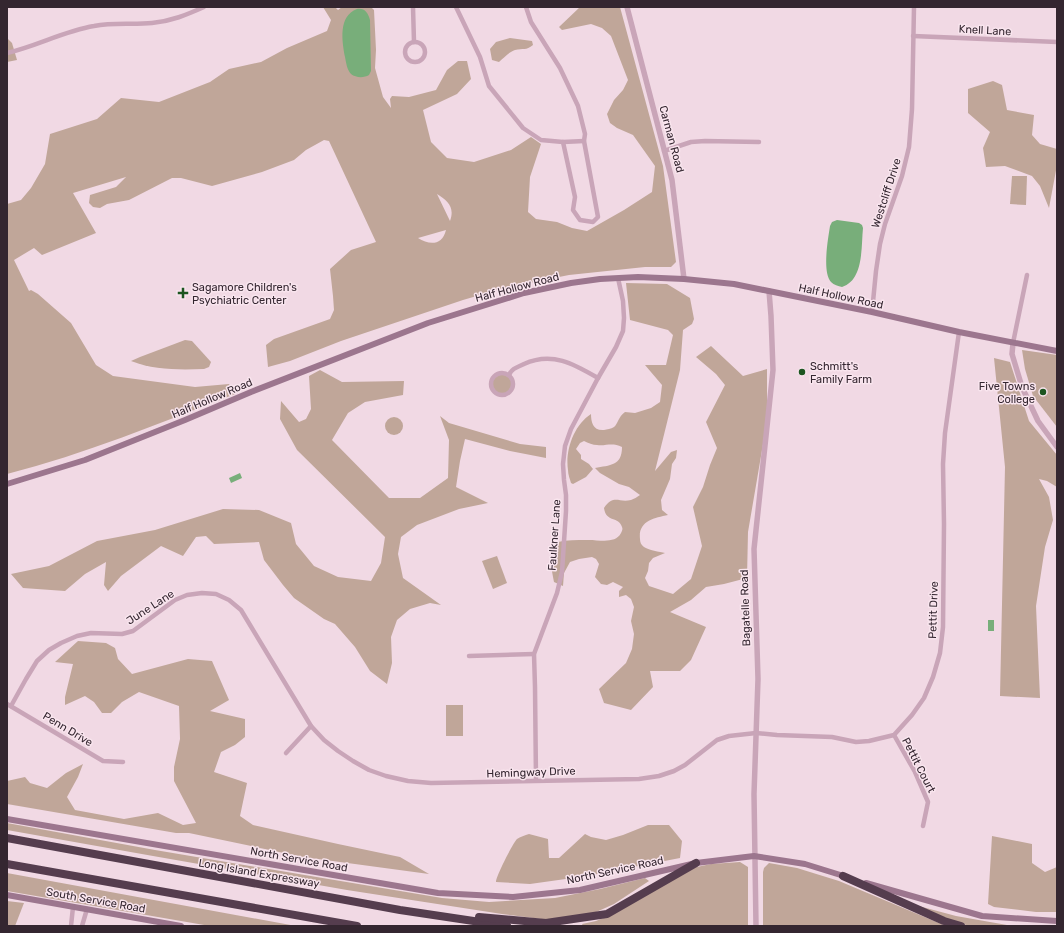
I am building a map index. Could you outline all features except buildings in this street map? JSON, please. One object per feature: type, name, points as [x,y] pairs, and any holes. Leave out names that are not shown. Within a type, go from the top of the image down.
[{"type":"highway","name":"Long Island Expressway","points":[[7,838],[400,910],[507,926]]},
{"type":"highway","points":[[400,910],[546,923],[607,914],[696,863]]},
{"type":"highway","points":[[7,864],[357,926]]},
{"type":"highway","points":[[843,876],[944,921],[961,926]]},
{"type":"main road","name":"Half Hollow Road","points":[[7,484],[86,460],[251,392],[428,324],[535,290],[600,279],[684,279],[734,284],[872,312],[959,332],[1057,351]]},
{"type":"main road","name":"North Service Road","points":[[7,819],[438,893],[513,898],[580,890],[696,863],[754,856],[805,864],[982,916],[1057,921]]},
{"type":"main road","name":"South Service Road","points":[[7,895],[181,926]]},
{"type":"street","points":[[7,53],[24,49],[74,31],[93,26],[113,23],[152,23],[182,17],[204,7]]},
{"type":"street","points":[[413,7],[414,42]]},
{"type":"street","points":[[456,7],[480,56],[489,86],[523,128],[541,140],[564,142],[584,141]]},
{"type":"street","points":[[526,7],[531,22],[560,68],[578,106],[598,217],[593,222],[580,220],[573,210],[574,197],[564,142]]},
{"type":"street","name":"Carman Road","points":[[627,7],[672,180],[684,279]]},
{"type":"street","name":"Westcliff Drive","points":[[872,312],[880,244],[885,224],[902,176],[909,147],[912,108],[914,7]]},
{"type":"street","name":"Knell Lane","points":[[913,36],[1057,42]]},
{"type":"street","points":[[414,42],[423,45],[426,51],[422,60],[416,62],[409,60],[406,54],[406,48],[414,42]]},
{"type":"street","points":[[664,151],[691,142],[705,140],[759,142]]},
{"type":"street","points":[[1027,275],[1012,354],[1022,387],[1038,421],[1057,447]]},
{"type":"street","name":"Faulkner Lane","points":[[536,780],[534,654],[562,572],[566,511],[563,464],[565,446],[571,429],[616,347],[623,331],[623,301],[618,278]]},
{"type":"street","name":"Bagatelle Road","points":[[756,926],[754,794],[758,679],[754,549],[773,370],[771,316],[768,291]]},
{"type":"street","name":"Pettit Drive","points":[[894,735],[912,715],[924,698],[933,677],[940,653],[943,627],[943,464],[945,433],[959,332]]},
{"type":"street","points":[[509,374],[514,368],[530,361],[545,358],[560,360],[572,364],[598,378]]},
{"type":"street","points":[[498,373],[509,374],[513,380],[513,387],[511,390],[506,394],[501,395],[495,393],[491,386],[492,379],[498,373]]},
{"type":"street","name":"June Lane","points":[[9,705],[37,661],[49,650],[61,643],[77,636],[91,633],[122,634],[133,631],[175,600],[187,595],[202,593],[216,594],[229,600],[241,610],[311,726]]},
{"type":"street","points":[[469,656],[534,654]]},
{"type":"street","name":"Penn Drive","points":[[9,705],[103,761],[123,762]]},
{"type":"street","points":[[286,753],[311,726]]},
{"type":"street","name":"Hemingway Drive","points":[[311,726],[324,740],[338,751],[370,770],[386,776],[408,781],[431,783],[639,779],[659,776],[674,771],[685,765],[717,740],[729,736],[756,733]]},
{"type":"street","points":[[756,733],[832,737],[856,742],[869,741],[894,735]]},
{"type":"street","name":"Pettit Court","points":[[894,735],[915,772],[928,802],[923,826]]},
{"type":"street","points":[[71,926],[73,907]]},
{"type":"street","points":[[82,926],[87,909]]},
{"type":"shaded area","points":[[323,7],[335,7],[338,10],[342,7],[371,7],[374,10],[376,50],[375,68],[383,97],[391,108],[390,99],[392,96],[409,97],[436,90],[447,70],[458,61],[467,61],[471,79],[457,94],[423,110],[431,142],[447,158],[474,162],[511,150],[531,137],[541,144],[530,177],[528,212],[536,219],[557,222],[572,228],[587,231],[652,192],[655,166],[633,135],[610,123],[607,114],[614,100],[623,90],[628,80],[611,36],[602,28],[591,24],[562,30],[559,27],[580,7],[620,7],[663,166],[676,262],[671,267],[645,267],[569,275],[504,288],[463,300],[341,341],[290,361],[268,367],[266,345],[274,339],[330,319],[334,310],[330,269],[351,250],[376,242],[329,141],[324,140],[306,150],[294,160],[262,172],[212,186],[181,178],[172,178],[129,200],[107,204],[100,208],[93,207],[89,203],[90,195],[116,187],[126,177],[73,193],[96,233],[42,255],[34,248],[14,260],[29,291],[31,290],[38,294],[71,323],[96,365],[113,376],[195,387],[229,384],[235,394],[94,448],[7,474],[7,204],[21,200],[31,188],[45,164],[50,134],[97,119],[121,98],[159,102],[210,82],[229,69],[261,62],[287,48],[327,31],[331,20]],"holes":[[[437,194],[450,205],[452,212],[450,221]],[[446,230],[441,239],[435,243],[426,242],[418,238]]]},
{"type":"shaded area","points":[[357,9],[362,9],[366,12],[370,20],[371,71],[369,75],[362,77],[351,74],[346,64],[342,37],[344,23],[347,17],[351,12]]},
{"type":"shaded area","points":[[7,38],[12,43],[17,60],[7,62]]},
{"type":"shaded area","points":[[510,38],[532,41],[533,45],[526,49],[518,49],[513,51],[499,62],[492,60],[490,49],[496,42]]},
{"type":"shaded area","points":[[993,81],[1002,85],[1007,110],[1034,115],[1032,135],[1040,144],[1057,149],[1057,165],[1049,208],[1040,186],[1032,176],[1005,166],[986,167],[983,148],[990,132],[968,113],[968,89]]},
{"type":"shaded area","points":[[1012,176],[1027,176],[1026,205],[1010,204]]},
{"type":"shaded area","points":[[837,220],[859,223],[863,228],[858,270],[854,278],[842,287],[831,282],[828,277],[826,263],[830,226],[832,222]]},
{"type":"shaded area","points":[[626,283],[667,284],[690,298],[694,319],[692,324],[683,330],[680,370],[655,471],[671,452],[677,450],[676,458],[672,464],[670,479],[661,500],[662,510],[668,515],[657,517],[648,521],[644,524],[640,533],[640,541],[643,546],[651,550],[665,553],[653,558],[649,563],[645,578],[649,586],[673,594],[691,579],[702,546],[693,507],[703,487],[717,448],[706,422],[725,385],[716,374],[696,357],[711,346],[743,376],[767,369],[767,421],[748,532],[747,578],[706,587],[691,600],[670,612],[706,627],[691,660],[680,671],[650,671],[653,687],[631,710],[604,703],[599,689],[626,663],[632,649],[634,634],[631,621],[634,607],[631,599],[626,595],[619,597],[619,591],[623,587],[613,582],[607,585],[601,584],[595,577],[599,564],[596,559],[592,557],[570,562],[564,573],[563,586],[554,582],[551,561],[553,551],[558,542],[576,540],[605,541],[618,537],[622,528],[618,522],[607,516],[604,508],[611,501],[627,501],[640,495],[629,487],[619,484],[600,473],[595,468],[614,464],[620,458],[622,447],[612,444],[594,445],[584,441],[580,443],[576,449],[581,455],[581,459],[589,464],[593,469],[586,477],[573,484],[571,483],[567,462],[569,446],[575,431],[591,414],[592,423],[597,429],[610,429],[614,427],[625,412],[635,413],[651,408],[660,402],[662,385],[645,365],[666,365],[673,335],[668,330],[630,320]]},
{"type":"shaded area","points":[[185,340],[192,341],[211,362],[209,367],[204,369],[167,369],[131,361],[140,357]]},
{"type":"shaded area","name":"Five Towns College","points":[[1022,350],[1057,355],[1057,427],[1033,396],[1025,369]]},
{"type":"shaded area","points":[[994,358],[1010,362],[1029,421],[1057,455],[1057,487],[1047,481],[1039,479],[1049,497],[1053,520],[1045,547],[1036,606],[1040,698],[1000,696],[1005,467]]},
{"type":"shaded area","points":[[320,370],[342,382],[404,381],[403,395],[365,402],[348,413],[332,440],[389,498],[420,498],[448,478],[449,440],[440,416],[449,423],[520,444],[546,447],[546,458],[510,451],[465,439],[456,487],[488,503],[459,509],[417,525],[401,537],[398,554],[403,578],[441,605],[430,603],[410,609],[397,620],[391,637],[392,663],[387,684],[370,671],[355,647],[335,624],[324,619],[294,598],[264,560],[259,542],[214,544],[206,536],[196,537],[183,556],[161,546],[121,576],[108,591],[104,585],[106,562],[85,574],[65,591],[23,588],[11,574],[49,566],[97,541],[155,530],[223,509],[259,510],[291,523],[296,544],[314,566],[338,577],[371,581],[381,563],[385,537],[297,450],[280,419],[281,401],[299,422],[306,419],[311,409],[309,376]]},
{"type":"shaded area","points":[[502,374],[509,377],[512,384],[509,391],[502,394],[495,391],[492,384],[495,377]]},
{"type":"shaded area","points":[[394,417],[400,420],[403,426],[400,432],[394,435],[388,432],[385,426],[388,420]]},
{"type":"shaded area","points":[[240,473],[242,478],[231,483],[229,478]]},
{"type":"shaded area","points":[[497,556],[507,583],[493,589],[482,561]]},
{"type":"shaded area","points":[[988,620],[994,620],[994,631],[988,631]]},
{"type":"shaded area","points":[[78,641],[106,643],[115,648],[118,659],[132,674],[188,659],[212,661],[229,700],[210,711],[245,719],[245,737],[235,745],[221,752],[214,772],[247,783],[240,816],[253,825],[400,857],[429,874],[303,857],[189,833],[176,833],[7,804],[7,781],[25,777],[30,783],[47,788],[66,773],[83,764],[67,797],[75,810],[124,819],[158,813],[183,825],[196,823],[174,781],[174,767],[180,739],[179,706],[139,692],[122,702],[111,713],[102,713],[94,702],[85,696],[65,705],[65,697],[73,664],[55,662]]},
{"type":"shaded area","points":[[446,705],[463,705],[463,736],[446,736]]},
{"type":"shaded area","points":[[7,823],[155,850],[442,898],[489,902],[555,898],[645,878],[649,881],[614,904],[594,913],[549,920],[347,890],[7,830]]},
{"type":"shaded area","points":[[648,825],[669,825],[682,841],[680,858],[587,876],[530,884],[496,882],[515,842],[524,835],[529,834],[548,839],[549,858],[559,858],[585,834],[591,837],[606,840]]},
{"type":"shaded area","points":[[992,836],[1032,844],[1032,863],[1045,872],[1057,867],[1057,912],[1036,912],[994,907],[988,904]]},
{"type":"shaded area","points":[[740,862],[748,867],[748,926],[583,926],[582,924],[596,921],[615,913],[692,868],[711,864]]},
{"type":"shaded area","points":[[769,863],[797,868],[839,881],[946,926],[763,926],[763,872],[764,868]]},
{"type":"shaded area","points":[[7,873],[296,926],[210,926],[7,891]]},
{"type":"shaded area","points":[[7,901],[24,903],[15,926],[7,926]]},
{"type":"shaded area","points":[[915,905],[956,916],[1007,925],[1057,926],[969,926],[933,914]]},
{"type":"place","name":"Sagamore Children's Psychiatric Center","points":[[183,293]]},
{"type":"place","name":"Schmitt's Family Farm","points":[[802,372]]},
{"type":"place","name":"Five Towns College","points":[[1043,392]]}]
